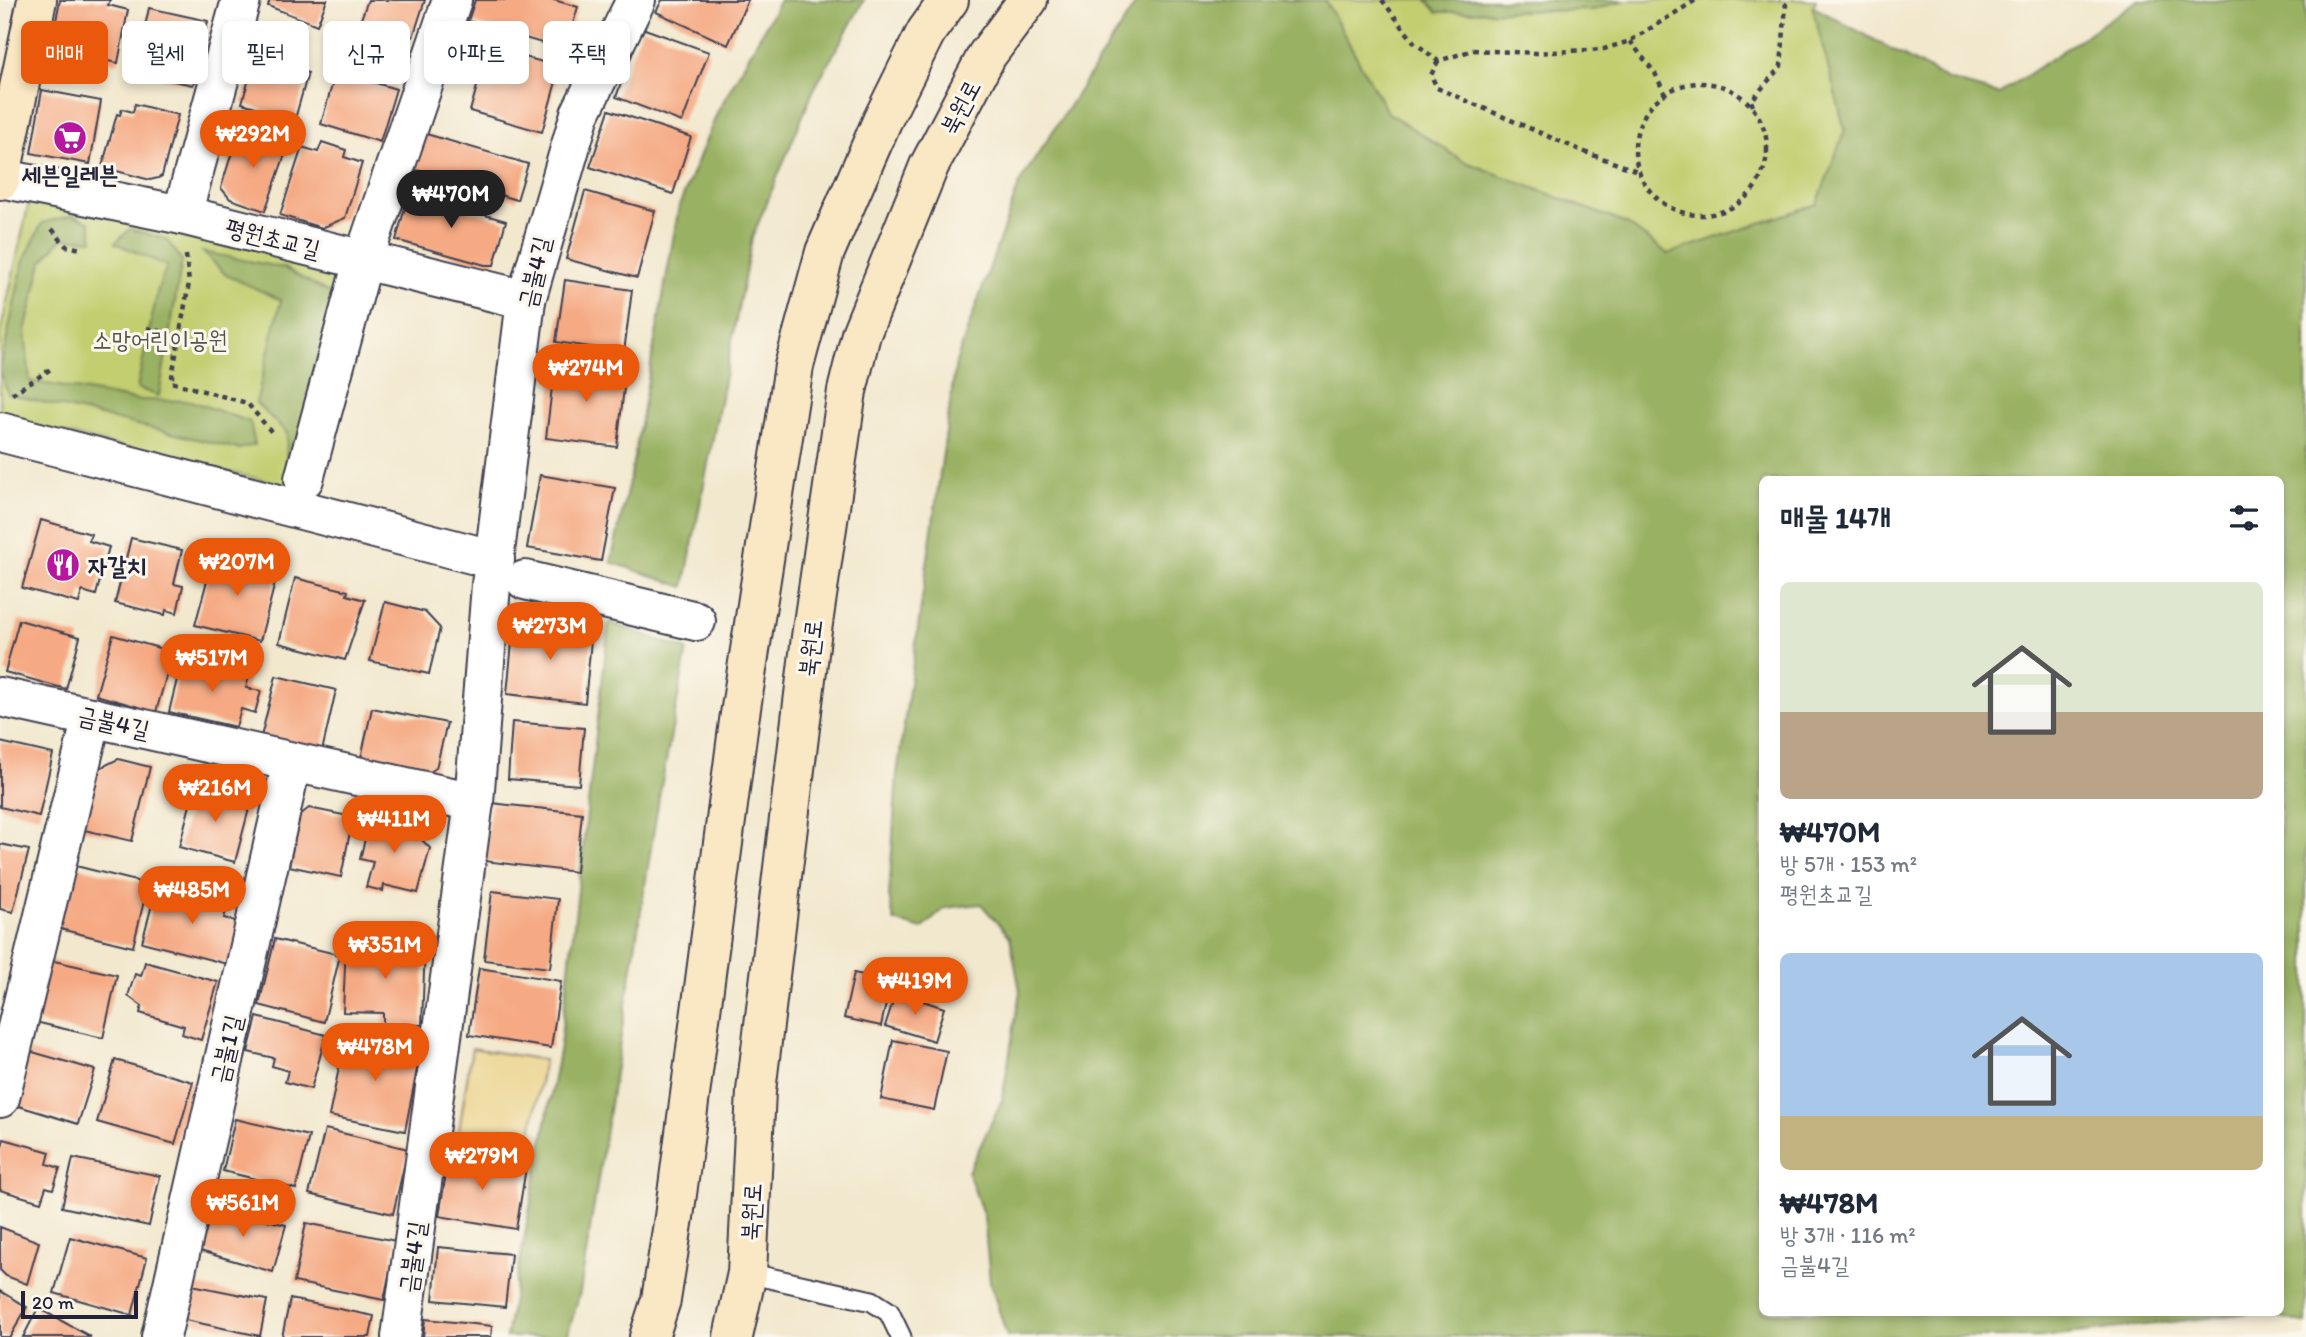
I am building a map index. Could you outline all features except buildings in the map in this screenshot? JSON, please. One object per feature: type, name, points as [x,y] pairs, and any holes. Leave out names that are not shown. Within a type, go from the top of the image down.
[{"type":"street","points":[[0,179],[37,0]]},
{"type":"street","points":[[182,215],[241,0]]},
{"type":"street","points":[[304,479],[363,261],[452,0]]},
{"type":"street","name":"금불4길","points":[[401,1337],[504,575],[510,409],[526,300],[580,114],[636,0]]},
{"type":"street","points":[[649,1337],[661,1300],[674,1217],[739,721],[793,366],[825,252],[882,121],[926,32],[948,0]]},
{"type":"street","name":"북원로","points":[[733,1337],[747,1273],[757,1091],[811,637],[847,391],[861,334],[929,166],[987,55],[1028,0]]},
{"type":"street","name":"평원초교길","points":[[0,179],[182,215],[526,300]]},
{"type":"street","points":[[0,432],[504,575]]},
{"type":"street","points":[[0,460],[696,621]]},
{"type":"street","name":"금불4길","points":[[0,697],[474,802]]},
{"type":"street","points":[[0,1098],[92,718]]},
{"type":"street","name":"금불1길","points":[[161,1337],[292,762]]},
{"type":"lane","points":[[747,1273],[872,1301],[889,1312],[901,1337]]},
{"type":"path","points":[[1382,0],[1414,42],[1438,61]]},
{"type":"path","points":[[1640,172],[1582,151],[1437,88],[1431,75],[1438,61],[1473,50],[1536,53],[1604,49],[1630,41],[1696,0]]},
{"type":"path","points":[[1755,111],[1765,130],[1767,152],[1763,173],[1752,191],[1736,206],[1716,214],[1695,215],[1674,209],[1656,197],[1640,172],[1636,160],[1636,137],[1644,116],[1665,94],[1676,88],[1699,83],[1720,86],[1740,96],[1755,111],[1760,120],[1751,101],[1781,66],[1786,5],[1780,0]]},
{"type":"path","points":[[1630,41],[1655,73],[1665,94]]},
{"type":"path","points":[[182,215],[189,283],[171,382],[247,403],[282,445]]},
{"type":"path","points":[[147,328],[179,336]]},
{"type":"path","points":[[11,395],[54,367]]},
{"type":"green space","points":[[780,0],[864,0],[813,91],[752,238],[684,587],[611,562],[633,464],[679,206],[718,111]]},
{"type":"green space","points":[[1138,0],[1325,0],[1387,112],[1463,161],[1627,224],[1668,254],[1817,204],[1845,130],[1812,6],[1948,80],[1999,94],[2138,0],[2306,0],[2306,1324],[2276,1316],[2284,1316],[2284,476],[1759,476],[1759,1316],[2224,1316],[2040,1337],[1007,1336],[990,1282],[984,1217],[968,1172],[1002,1100],[1020,991],[1010,937],[981,904],[945,908],[922,929],[894,921],[889,896],[897,774],[956,362],[1020,182]]},
{"type":"green space","points":[[1325,0],[1427,0],[1438,12],[1592,10],[1626,0],[1816,0],[1813,7],[1845,130],[1817,204],[1668,254],[1627,224],[1463,161],[1387,112]]},
{"type":"green space","points":[[1427,0],[1626,0],[1592,10],[1437,12]]},
{"type":"green space","name":"소망어린이공원","points":[[29,202],[181,227],[356,274],[305,490],[0,418],[0,333]]},
{"type":"green space","points":[[73,215],[90,222],[93,240],[62,238],[42,262],[25,331],[30,381],[137,400],[191,401],[250,422],[255,445],[238,449],[8,394],[0,370],[23,263],[42,223]]},
{"type":"green space","points":[[130,229],[166,239],[182,260],[159,396],[137,388],[158,289],[167,266],[115,243]]},
{"type":"green space","points":[[203,252],[284,268],[335,296],[295,482],[286,471],[287,433],[256,403],[281,300],[226,275]]},
{"type":"green space","points":[[609,622],[687,650],[659,798],[580,1292],[567,1337],[506,1337],[560,1046]]},
{"type":"sand","points":[[472,1048],[544,1060],[527,1155],[457,1143]]},
{"type":"place","name":"세븐일레븐","points":[[70,138]]},
{"type":"place","name":"자갈치","points":[[63,565]]}]
